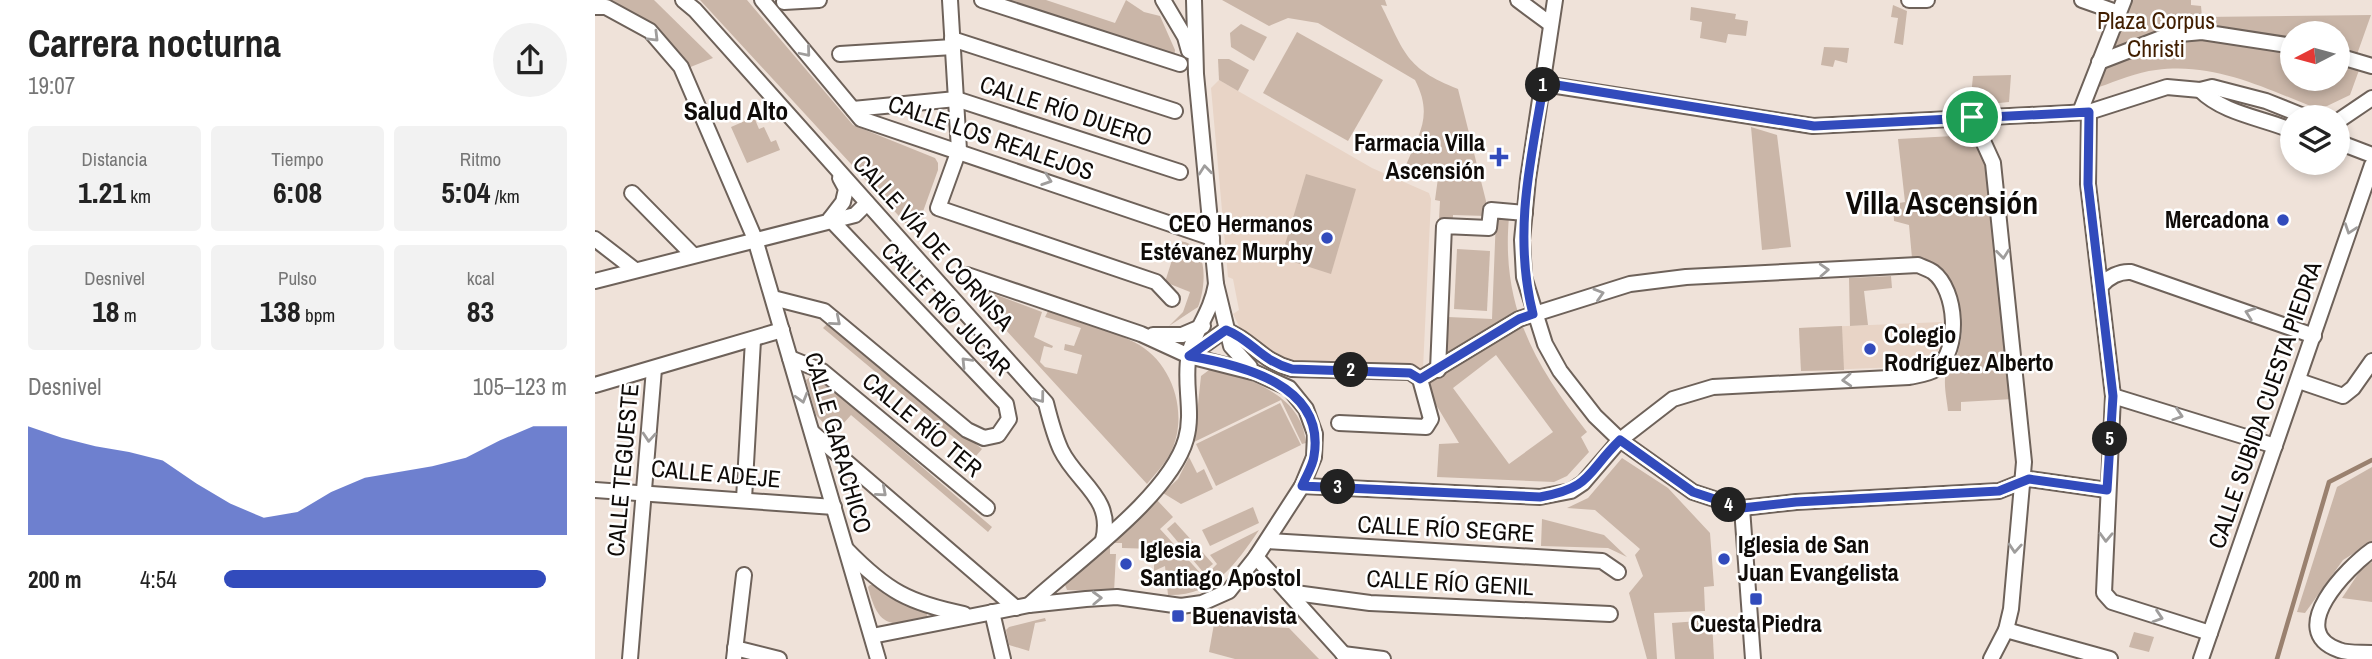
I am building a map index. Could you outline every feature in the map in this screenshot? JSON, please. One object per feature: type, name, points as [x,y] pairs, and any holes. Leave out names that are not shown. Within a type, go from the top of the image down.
[{"type":"street","name":"CALLE VÍA DE CORNISA","points":[[683,0],[1046,403],[1061,451],[1101,504],[1107,523],[1103,540]]},
{"type":"street","name":"CALLE LOS REALEJOS","points":[[762,0],[861,119],[959,150],[1212,238]]},
{"type":"street","points":[[784,2],[819,0]]},
{"type":"street","points":[[950,0],[959,150],[938,208],[1156,282],[1173,299]]},
{"type":"street","points":[[982,0],[1180,64]]},
{"type":"street","points":[[1163,0],[1185,37],[1196,74]]},
{"type":"street","points":[[1193,0],[1196,74],[1216,284],[1226,330],[1238,358],[1256,373]]},
{"type":"street","points":[[1518,0],[1549,23]]},
{"type":"street","points":[[1555,0],[1549,23],[1544,83],[1525,212],[1524,277],[1533,314],[1560,370],[1595,415],[1620,440],[1693,492],[1742,508],[1796,502],[1994,491],[2009,488],[2023,480],[2107,490]]},
{"type":"street","points":[[2083,0],[2122,6],[2099,62],[2085,112],[2088,184],[2113,396],[2104,593],[2106,598],[2210,633]]},
{"type":"street","name":"CALLE GARACHICO","points":[[595,7],[606,7],[650,32],[681,67],[755,239],[878,659]]},
{"type":"street","points":[[2099,62],[2169,35],[2202,32],[2280,44]]},
{"type":"street","points":[[840,54],[953,43],[1175,111]]},
{"type":"street","points":[[2350,60],[2372,66]]},
{"type":"street","points":[[1544,83],[1814,126],[2085,112],[2167,87],[2200,90],[2212,87],[2280,107]]},
{"type":"street","points":[[2200,90],[2209,99],[2280,128]]},
{"type":"street","points":[[2350,113],[2372,97]]},
{"type":"street","name":"CALLE RÍO DUERO","points":[[853,109],[956,99],[1180,172]]},
{"type":"street","points":[[2253,116],[2253,106],[2259,100]]},
{"type":"street","points":[[1972,117],[1993,163],[2024,462],[2006,630],[1991,659]]},
{"type":"street","points":[[2350,147],[2372,155]]},
{"type":"street","points":[[830,219],[843,202],[846,189],[832,164]]},
{"type":"street","name":"CALLE SUBIDA CUESTA PIEDRA","points":[[2201,659],[2372,165]]},
{"type":"street","points":[[632,193],[693,255]]},
{"type":"street","points":[[595,281],[830,219],[855,215],[867,203]]},
{"type":"street","points":[[1438,370],[1444,226],[1489,228],[1490,210],[1525,212]]},
{"type":"street","name":"CALLE RÍO JUCAR","points":[[773,298],[824,311],[967,430],[984,438],[998,435],[1009,419],[1006,404],[830,219]]},
{"type":"street","points":[[595,239],[635,270]]},
{"type":"street","points":[[1302,486],[1540,497],[1571,491],[1583,482],[1620,440],[1673,399],[1713,387],[1909,377],[1938,368],[1949,348],[1953,325],[1948,294],[1934,273],[1918,265],[1686,277],[1630,284],[1519,319],[1420,379]]},
{"type":"street","points":[[2101,286],[2106,279],[2123,271],[2131,272],[2314,336]]},
{"type":"street","points":[[871,636],[1023,606],[1117,597],[1181,606],[1202,603],[1229,591],[1256,557],[1302,486],[1314,457],[1315,434],[1306,409],[1289,388],[1256,373],[1216,360],[1189,356],[1141,334],[967,275]]},
{"type":"street","points":[[1023,606],[1103,540],[1170,475],[1181,457],[1190,418],[1187,370],[1189,356],[1213,306],[1216,284]]},
{"type":"street","points":[[1141,334],[1165,337],[1182,335],[1203,326]]},
{"type":"street","points":[[595,385],[782,330]]},
{"type":"street","points":[[1189,356],[1226,330]]},
{"type":"street","points":[[1226,330],[1242,336],[1252,349],[1273,364],[1292,369],[1410,373],[1420,379],[1431,419],[1426,427],[1339,424]]},
{"type":"street","points":[[744,499],[754,340]]},
{"type":"street","points":[[1211,342],[1216,360]]},
{"type":"street","name":"CALLE RÍO TER","points":[[790,358],[822,371],[987,508]]},
{"type":"street","points":[[2299,381],[2343,396],[2353,388],[2372,361]]},
{"type":"street","name":"CALLE TEGUESTE","points":[[630,659],[654,369]]},
{"type":"street","points":[[2113,396],[2275,446]]},
{"type":"street","points":[[812,432],[1023,606]]},
{"type":"street","name":"CALLE ADEJE","points":[[595,490],[645,491],[834,507]]},
{"type":"street","points":[[1994,491],[2019,512]]},
{"type":"street","points":[[1742,508],[1753,659]]},
{"type":"street","name":"CALLE RÍO SEGRE","points":[[1268,541],[1602,561],[1618,572]]},
{"type":"street","points":[[845,547],[881,582],[913,602],[972,616]]},
{"type":"street","points":[[2372,550],[2356,562],[2319,606],[2317,618],[2320,633],[2327,644],[2341,651],[2372,653]]},
{"type":"street","points":[[1256,557],[1346,657],[1383,659]]},
{"type":"street","points":[[744,575],[734,653],[779,659]]},
{"type":"street","points":[[857,585],[881,582]]},
{"type":"street","name":"CALLE RÍO GENIL","points":[[1287,592],[1370,603],[1610,614]]},
{"type":"street","points":[[932,608],[935,617],[932,623]]},
{"type":"street","points":[[992,612],[1003,659]]},
{"type":"street","points":[[2006,630],[2110,659]]},
{"type":"shaded area","name":"CEO Hermanos Estévanez Murphy","points":[[1219,80],[1372,168],[1429,193],[1431,199],[1423,369],[1285,362],[1251,343],[1240,328],[1233,314],[1239,310],[1233,279],[1228,277],[1211,88]]},
{"type":"shaded area","name":"Colegio Rodríguez Alberto","points":[[1942,322],[1942,345],[1924,366],[1801,371],[1799,328]]},
{"type":"green space","points":[[596,0],[654,0],[713,58],[688,68]]},
{"type":"green space","points":[[700,0],[747,0],[853,125],[935,158],[938,170],[921,217],[909,227]]},
{"type":"green space","points":[[992,0],[1046,0],[1115,23],[1126,0],[1144,12],[1160,16],[1175,50],[1174,60]]},
{"type":"green space","points":[[1222,0],[1385,0],[1387,6],[1381,5],[1409,57],[1427,74],[1458,89],[1486,201],[1486,216],[1453,215],[1448,317],[1492,319],[1496,217],[1509,217],[1510,279],[1525,332],[1551,382],[1587,432],[1581,437],[1589,452],[1567,476],[1554,482],[1437,477],[1439,444],[1459,443],[1435,403],[1423,369],[1431,363],[1440,201],[1435,200],[1438,178],[1406,165],[1423,123],[1420,92],[1415,80],[1318,23],[1288,18],[1269,26]],"holes":[[[1496,355],[1553,432],[1509,464],[1453,388]]]},
{"type":"green space","name":"Plaza Corpus Christi","points":[[2132,0],[2191,0],[2191,5],[2201,6],[2202,17],[2371,15],[2355,60],[2362,62],[2350,95],[2329,105],[2308,105],[2256,84],[2217,73],[2177,68],[2134,75],[2099,87]]},
{"type":"green space","points":[[1893,5],[1907,11],[1903,45],[1894,43],[1898,18],[1891,17]]},
{"type":"green space","points":[[1691,7],[1736,14],[1735,19],[1748,21],[1746,36],[1728,34],[1726,43],[1700,38],[1702,22],[1690,20]]},
{"type":"green space","points":[[1241,24],[1267,37],[1254,61],[1231,47],[1230,33]]},
{"type":"green space","points":[[1297,32],[1383,80],[1348,141],[1263,93]]},
{"type":"green space","points":[[1824,47],[1849,48],[1847,63],[1835,60],[1833,67],[1821,65]]},
{"type":"green space","points":[[1218,59],[1229,59],[1249,70],[1238,91],[1219,80]]},
{"type":"green space","points":[[2011,75],[2009,102],[1970,106],[1973,76]]},
{"type":"green space","points":[[754,117],[759,129],[764,127],[771,142],[776,140],[780,150],[747,163],[731,127]]},
{"type":"green space","points":[[1751,127],[1777,135],[1791,247],[1762,250]]},
{"type":"green space","points":[[1972,135],[1987,164],[2013,399],[1961,402],[1961,411],[1948,411],[1945,377],[1957,355],[1961,339],[1960,309],[1955,296],[1938,274],[1912,258],[1909,225],[1894,221],[1893,204],[1905,202],[1898,139]]},
{"type":"green space","points":[[1306,174],[1356,189],[1331,274],[1281,258]]},
{"type":"green space","points":[[1178,241],[1188,243],[1201,257],[1203,288],[1198,307],[1169,326],[1183,312],[1190,292],[1165,282]]},
{"type":"green space","points":[[1457,249],[1490,251],[1487,311],[1454,309]]},
{"type":"green space","points":[[1891,276],[1892,288],[1864,291],[1868,325],[1850,326],[1849,278]]},
{"type":"green space","points":[[962,282],[1042,312],[1034,337],[1053,346],[1044,346],[1040,362],[1045,367],[1077,374],[1082,355],[1064,350],[1065,344],[1074,346],[1081,328],[1045,317],[1048,311],[1134,342],[1159,362],[1174,391],[1178,406],[1178,423],[1170,454],[1147,484]]},
{"type":"green space","points":[[828,323],[982,449],[976,456],[823,328]]},
{"type":"green space","points":[[1842,326],[1844,370],[1801,371],[1799,328]]},
{"type":"green space","points":[[1213,367],[1222,368],[1276,394],[1296,414],[1303,427],[1306,443],[1302,444],[1281,400],[1194,442],[1201,376]]},
{"type":"green space","points":[[810,377],[830,388],[992,527],[988,532],[851,415],[834,434],[816,415],[806,380]]},
{"type":"green space","points":[[1280,403],[1301,445],[1216,486],[1196,444]]},
{"type":"green space","points":[[1189,457],[1197,473],[1204,469],[1213,489],[1181,504],[1163,493],[1178,479]]},
{"type":"green space","points":[[1622,458],[1668,488],[1710,533],[1714,586],[1704,587],[1705,611],[1654,613],[1657,659],[1647,659],[1629,593],[1643,576],[1635,555],[1640,549],[1595,510],[1567,508],[1588,498]]},
{"type":"green space","points":[[2372,467],[2372,542],[2343,560],[2305,613],[2297,612],[2337,487]]},
{"type":"green space","points":[[1156,499],[1173,517],[1160,529],[1204,577],[1217,564],[1210,555],[1259,530],[1222,576],[1198,590],[1168,595],[1165,566],[1154,571],[1154,549],[1122,548],[1122,543],[1110,543],[1110,554],[1116,554],[1114,592],[1067,590],[1065,585],[1070,577]]},
{"type":"green space","points":[[1253,507],[1259,523],[1210,546],[1202,530]]},
{"type":"green space","points":[[1542,519],[1604,535],[1627,557],[1608,548],[1541,546]]},
{"type":"green space","points":[[1175,522],[1213,564],[1203,572],[1167,529]]},
{"type":"green space","points":[[2372,562],[2372,602],[2342,598],[2362,568]]},
{"type":"green space","points":[[876,585],[926,611],[928,619],[904,623],[887,621],[876,610],[868,587]]},
{"type":"green space","points":[[1045,618],[1046,621],[1035,623],[1029,651],[1009,645],[1006,630],[1009,627]]},
{"type":"green space","points":[[1712,620],[1714,659],[1675,659],[1672,623]]},
{"type":"green space","points":[[1214,624],[1289,628],[1319,659],[1235,659],[1209,652]]},
{"type":"green space","points":[[2134,632],[2154,637],[2149,652],[2129,647]]},
{"type":"waterway","points":[[2277,659],[2329,482],[2372,460]]},
{"type":"place","name":"Farmacia Villa Ascensión","points":[[1499,157]]},
{"type":"place","name":"Mercadona","points":[[2283,220]]},
{"type":"place","name":"CEO Hermanos Estévanez Murphy","points":[[1327,238]]},
{"type":"place","name":"Colegio Rodríguez Alberto","points":[[1870,349]]},
{"type":"place","name":"Iglesia de San Juan Evangelista","points":[[1724,559]]},
{"type":"place","name":"Iglesia Santiago Apostol","points":[[1126,564]]},
{"type":"place","name":"Cuesta Piedra","points":[[1756,599]]},
{"type":"place","name":"Buenavista","points":[[1178,616]]},
{"type":"district","name":"Salud Alto","points":[[736,111]]},
{"type":"district","name":"Villa Ascensión","points":[[1942,203]]},
{"type":"route","points":[[1544,83],[1814,126],[1972,117],[2089,112],[2088,184],[2113,396],[2107,490],[2029,479],[1999,491],[1796,502],[1742,508],[1719,503],[1693,492],[1620,440],[1583,482],[1571,491],[1540,497],[1302,486],[1314,457],[1315,434],[1306,409],[1289,388],[1256,373],[1216,360],[1189,356],[1226,330],[1242,336],[1252,349],[1273,364],[1292,369],[1410,373],[1420,379],[1519,319],[1533,314],[1524,277],[1522,240],[1528,179],[1544,83]]}]
